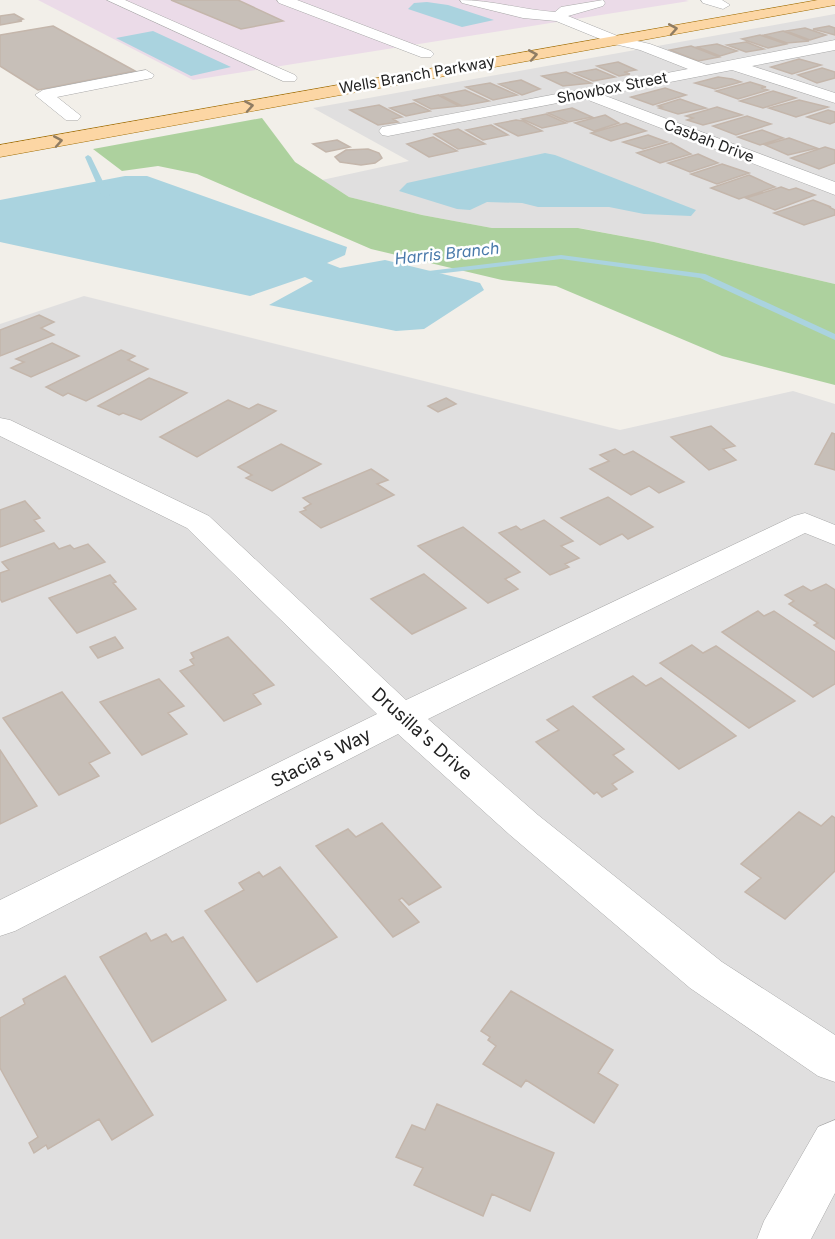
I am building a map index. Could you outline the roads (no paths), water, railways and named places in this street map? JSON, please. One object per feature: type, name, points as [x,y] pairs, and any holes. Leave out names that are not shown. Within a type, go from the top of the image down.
[{"type":"main road","name":"Wells Branch Parkway","points":[[0,151],[835,1]]},
{"type":"main road","points":[[704,4],[742,3]]},
{"type":"main road","points":[[550,33],[607,24]]},
{"type":"main road","name":"Wells Branch Parkway","points":[[392,60],[432,53]]},
{"type":"main road","points":[[266,82],[294,77]]},
{"type":"main road","points":[[51,119],[78,115]]},
{"type":"street","points":[[114,0],[294,77]]},
{"type":"street","points":[[284,0],[432,53]]},
{"type":"street","points":[[466,0],[523,14],[558,17],[615,40],[645,47],[706,70]]},
{"type":"street","points":[[558,17],[566,10],[598,3]]},
{"type":"street","points":[[615,40],[626,51],[683,74]]},
{"type":"street","name":"Showbox Street","points":[[388,131],[835,45]]},
{"type":"street","points":[[733,65],[835,98]]},
{"type":"street","points":[[78,115],[43,95],[146,75]]},
{"type":"street","name":"Casbah Drive","points":[[584,93],[835,189]]},
{"type":"street","name":"Drusilla's Drive","points":[[0,426],[198,522],[402,717],[524,825],[706,975],[835,1061]]},
{"type":"street","name":"Stacia's Way","points":[[0,919],[402,717],[820,529]]},
{"type":"street","points":[[783,1239],[835,1143]]},
{"type":"water","points":[[414,3],[448,5],[494,20],[462,27],[408,9]]},
{"type":"water","points":[[153,31],[231,67],[191,76],[116,38]]},
{"type":"water","points":[[545,153],[696,210],[691,216],[644,214],[609,207],[538,207],[522,203],[487,202],[470,210],[457,209],[399,191],[407,183]]},
{"type":"water","points":[[125,176],[147,176],[347,247],[345,255],[327,263],[340,268],[385,260],[480,283],[484,290],[424,329],[396,331],[269,305],[313,281],[305,277],[250,296],[0,242],[0,200]]},
{"type":"waterway","name":"Harris Branch","points":[[88,157],[106,196]]},
{"type":"waterway","name":"Harris Branch","points":[[420,274],[561,257],[702,276],[835,337]]}]
